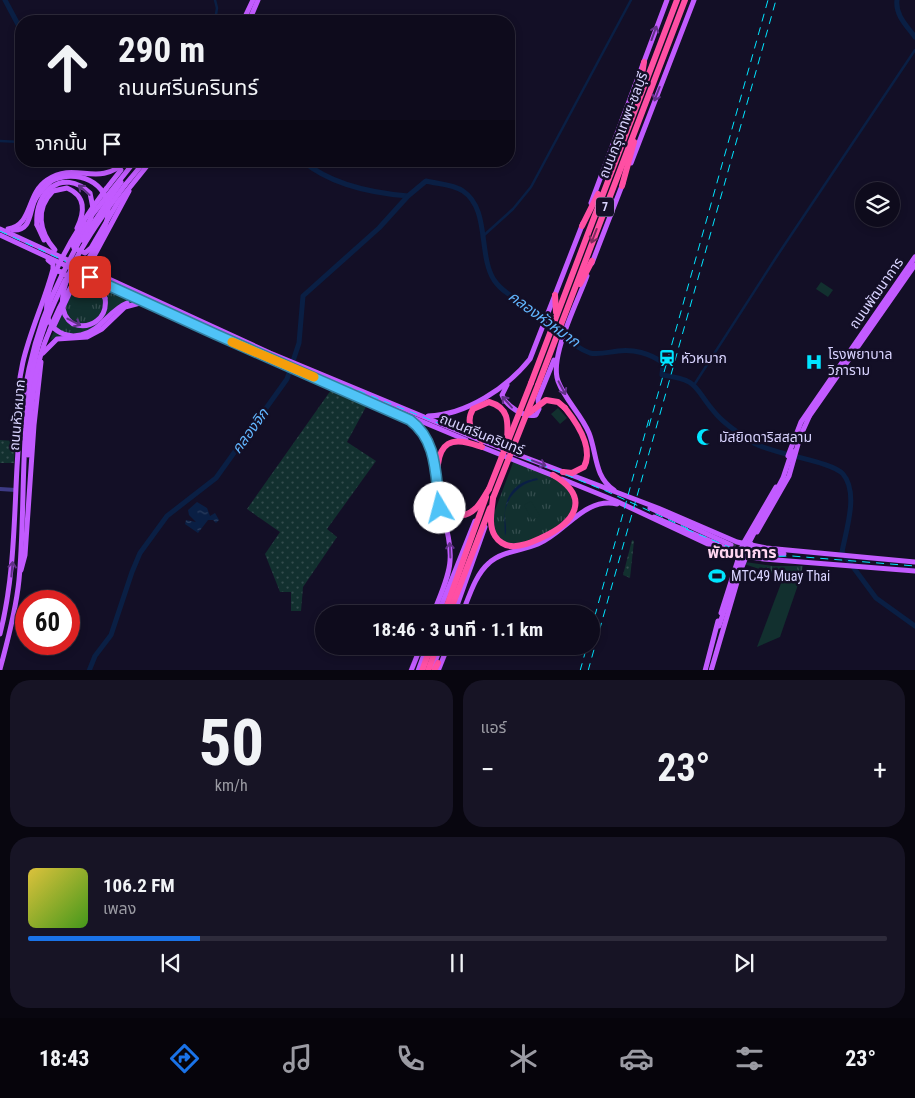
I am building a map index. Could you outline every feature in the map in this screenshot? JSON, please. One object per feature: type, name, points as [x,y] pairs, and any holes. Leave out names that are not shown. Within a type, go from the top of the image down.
[{"type":"highway","name":"ถนนกรุงเทพฯ-ชลบุรี","points":[[490,489],[506,444],[534,384],[559,340],[565,324],[568,306],[677,0]]},
{"type":"highway","name":"ถนนกรุงเทพฯ-ชลบุรี","points":[[452,605],[526,416],[549,334],[612,168],[640,108],[684,0]]},
{"type":"highway","points":[[622,186],[640,108],[644,62]]},
{"type":"highway","points":[[582,226],[612,168]]},
{"type":"highway","points":[[568,306],[592,261]]},
{"type":"highway","points":[[555,295],[556,316]]},
{"type":"highway","points":[[526,416],[536,405],[546,400],[558,402],[565,408],[578,426],[588,455],[584,467],[578,471],[563,472]]},
{"type":"highway","points":[[482,444],[471,429],[469,420],[473,409],[485,403],[499,406],[505,413],[508,423],[506,444]]},
{"type":"highway","points":[[482,444],[453,442],[446,445],[438,461],[442,498],[445,505],[455,513],[468,513],[476,508],[490,489]]},
{"type":"highway","points":[[493,498],[491,520],[495,536],[505,545],[527,544],[549,534],[571,516],[574,510],[575,496],[568,484],[553,476]]},
{"type":"highway","points":[[447,605],[490,489]]},
{"type":"highway","points":[[422,670],[428,655]]},
{"type":"highway","points":[[431,670],[435,655]]},
{"type":"highway","points":[[431,670],[438,663]]},
{"type":"main road","points":[[245,15],[252,0]]},
{"type":"main road","points":[[253,15],[259,0]]},
{"type":"main road","points":[[558,353],[538,399],[539,410],[536,415],[530,416],[507,404],[502,395],[509,382],[530,359],[667,0]]},
{"type":"main road","points":[[565,324],[622,186],[694,0]]},
{"type":"main road","points":[[8,229],[18,226],[24,221],[31,199],[46,180],[70,172],[91,175],[108,174],[119,167]]},
{"type":"main road","points":[[72,240],[123,167]]},
{"type":"main road","points":[[132,167],[98,206],[74,242],[74,248],[87,253],[118,202],[146,167]]},
{"type":"main road","points":[[123,184],[133,167]]},
{"type":"main road","points":[[123,184],[139,167]]},
{"type":"main road","points":[[117,283],[96,268],[93,258],[124,198],[144,170]]},
{"type":"main road","points":[[0,228],[18,230],[25,226],[39,192],[51,181],[75,176],[92,181],[103,193],[108,211],[102,232],[69,290],[44,345],[33,393],[20,546]]},
{"type":"main road","points":[[67,259],[42,238],[37,225],[39,202],[50,188],[66,182],[75,183],[90,193],[93,204],[91,218],[63,278],[61,308],[65,317],[74,325],[88,326],[98,320],[104,310],[104,298],[100,289],[90,277]]},
{"type":"main road","name":"ถนนหัวหมาก","points":[[0,634],[10,582],[21,422],[31,368],[63,278],[123,184]]},
{"type":"main road","points":[[55,250],[42,229],[42,206],[53,191],[60,188],[74,191],[79,196],[82,202],[83,214],[47,298],[48,314],[53,327],[67,335],[87,333],[127,302],[151,304]]},
{"type":"main road","name":"ถนนศรีนครินทร์","points":[[0,228],[395,411],[642,502],[729,548],[738,556],[745,557],[759,553],[838,560],[876,568],[915,571]]},
{"type":"main road","name":"ถนนศรีนครินทร์","points":[[0,235],[151,304],[287,362]]},
{"type":"main road","points":[[21,422],[19,407],[23,364],[35,322],[52,276],[52,264],[36,252]]},
{"type":"main road","name":"ถนนพัฒนาการ","points":[[707,670],[743,556],[785,479],[806,417],[906,273],[915,257]]},
{"type":"main road","name":"ถนนพัฒนาการ","points":[[906,273],[915,264]]},
{"type":"main road","points":[[19,578],[25,555],[35,409],[43,354],[71,290],[72,283],[63,272],[56,272],[52,276]]},
{"type":"main road","points":[[43,354],[57,339],[82,338],[94,334],[124,307],[140,302]]},
{"type":"main road","points":[[559,340],[555,366],[558,381],[589,433],[600,476],[612,489],[626,497]]},
{"type":"main road","name":"ถนนศรีนครินทร์","points":[[295,366],[425,416],[553,476],[729,548],[743,544],[750,546],[759,553],[853,562],[877,559],[915,562]]},
{"type":"main road","name":"ถนนหัวหมาก","points":[[0,669],[14,613],[19,578],[31,368]]},
{"type":"main road","points":[[425,416],[438,416],[457,411],[509,382]]},
{"type":"main road","points":[[395,411],[415,423],[428,439],[433,454],[440,508],[450,543],[450,563],[436,605]]},
{"type":"main road","name":"ถนนพัฒนาการ","points":[[732,587],[734,570],[743,544],[793,452]]},
{"type":"main road","name":"ถนนพัฒนาการ","points":[[707,670],[732,587],[753,539],[786,481],[794,462],[793,452]]},
{"type":"main road","points":[[616,501],[729,548],[734,570]]},
{"type":"main road","points":[[441,605],[456,565],[484,503]]},
{"type":"main road","points":[[466,605],[478,576],[488,564],[500,555],[523,550],[553,537],[592,505],[608,503],[623,505]]},
{"type":"main road","points":[[458,605],[482,539],[488,512]]},
{"type":"main road","points":[[755,523],[757,526],[761,526]]},
{"type":"main road","points":[[743,564],[759,553],[753,539]]},
{"type":"main road","points":[[412,670],[420,655]]},
{"type":"main road","points":[[418,670],[422,655]]},
{"type":"main road","points":[[431,670],[438,655]]},
{"type":"main road","points":[[438,670],[444,655]]},
{"type":"street","points":[[0,488],[16,490]]},
{"type":"green space","points":[[81,274],[135,300],[135,303],[85,336],[58,337],[50,340]]},
{"type":"green space","points":[[821,282],[833,290],[828,297],[816,289]]},
{"type":"green space","points":[[331,390],[367,405],[347,442],[376,461],[327,529],[337,537],[303,587],[301,611],[291,611],[291,592],[280,592],[265,554],[280,532],[247,509]]},
{"type":"green space","points":[[558,408],[567,418],[560,424],[551,414]]},
{"type":"green space","points":[[0,440],[15,441],[14,463],[0,463]]},
{"type":"green space","points":[[514,460],[553,475],[572,490],[574,510],[549,534],[520,546],[500,541],[491,521]]},
{"type":"green space","points":[[531,501],[540,516],[532,520],[524,505]]},
{"type":"green space","points":[[632,540],[634,541],[630,578],[623,575]]},
{"type":"green space","points":[[745,562],[773,566],[803,566],[799,582],[744,564]]},
{"type":"green space","points":[[783,578],[799,582],[780,637],[757,647]]},
{"type":"water","points":[[537,478],[538,480],[526,484],[516,491],[506,505],[512,492],[526,481]]},
{"type":"water","points":[[197,502],[207,508],[210,516],[215,513],[219,520],[216,523],[213,520],[208,520],[198,533],[185,524],[186,520],[196,522],[189,515],[188,510]]},
{"type":"waterway","name":"คลองหัวหมาก","points":[[5,0],[15,19]]},
{"type":"waterway","points":[[215,0],[217,8],[216,15]]},
{"type":"waterway","points":[[482,237],[513,209],[531,187],[631,0]]},
{"type":"waterway","points":[[897,0],[898,11],[915,37]]},
{"type":"waterway","points":[[694,385],[777,256],[915,50]]},
{"type":"waterway","points":[[0,141],[15,142]]},
{"type":"waterway","name":"คลองหัวหมาก","points":[[311,167],[339,182],[380,193],[408,196]]},
{"type":"waterway","name":"คลองจิก","points":[[89,670],[95,656],[111,635],[140,553],[167,516],[216,478],[287,379],[299,343],[303,296],[379,228],[408,196],[426,181],[455,187],[463,191],[471,199],[477,209],[486,258],[494,280],[503,290],[538,311],[555,327]]},
{"type":"waterway","name":"คลองหัวหมาก","points":[[561,333],[574,344],[590,353],[630,351],[641,352],[653,357],[663,363],[662,375],[675,377],[691,383],[721,419],[754,443],[837,469],[848,482],[851,501],[842,552],[876,598],[915,626]]},
{"type":"tunnel","points":[[731,545],[762,552]]},
{"type":"tunnel","points":[[729,549],[743,554]]},
{"type":"railway","points":[[649,426],[768,0]]},
{"type":"railway","points":[[588,670],[776,0]]},
{"type":"railway","points":[[0,231],[253,348],[606,491],[693,531]]},
{"type":"railway","points":[[598,605],[649,419]]},
{"type":"railway","points":[[686,529],[753,557],[792,556],[915,566]]},
{"type":"railway","points":[[580,670],[584,655]]},
{"type":"slow traffic","points":[[232,342],[314,377]]},
{"type":"place","name":"หัวหมาก","points":[[667,358]]},
{"type":"place","name":"โรงพยาบาล วิภาราม","points":[[814,362]]},
{"type":"place","name":"มัสยิดดาริสสลาม","points":[[705,437]]},
{"type":"place","name":"MTC49 Muay Thai","points":[[717,576]]},
{"type":"district","name":"พัฒนาการ","points":[[742,552]]},
{"type":"route","points":[[90,277],[215,334],[395,411],[410,420],[419,427],[431,446],[440,508]]}]
